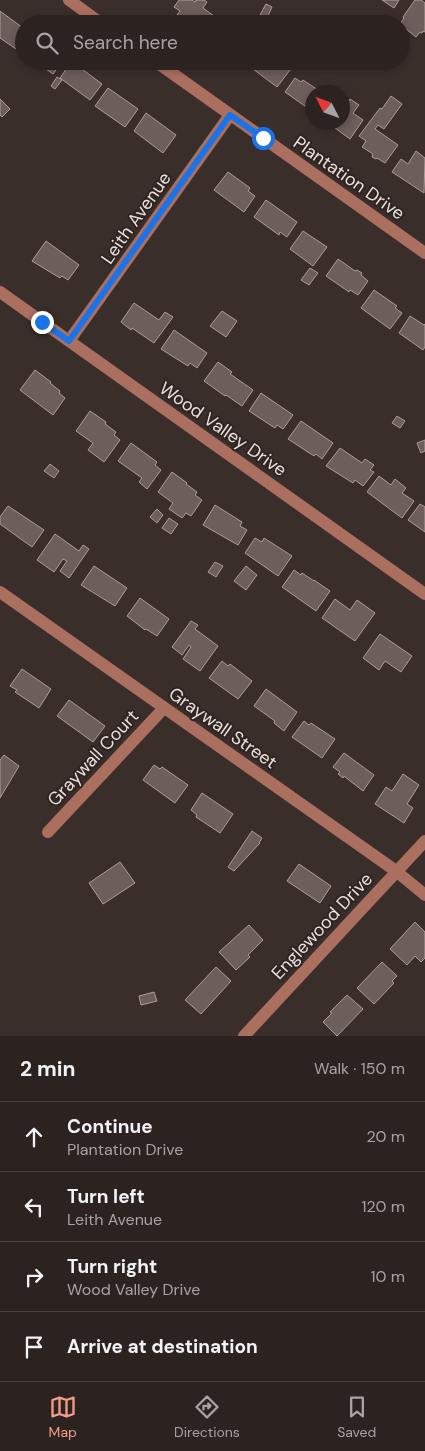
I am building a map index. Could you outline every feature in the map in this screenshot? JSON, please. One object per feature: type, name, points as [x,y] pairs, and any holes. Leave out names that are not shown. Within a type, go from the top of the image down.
[{"type":"street","points":[[69,0],[90,15]]},
{"type":"street","name":"Plantation Drive","points":[[168,70],[425,253]]},
{"type":"street","name":"Leith Avenue","points":[[69,341],[230,115]]},
{"type":"street","name":"Wood Valley Drive","points":[[0,292],[425,594]]},
{"type":"street","name":"Graywall Street","points":[[0,592],[396,872],[425,895]]},
{"type":"street","name":"Graywall Court","points":[[48,832],[164,708]]},
{"type":"street","name":"Englewood Drive","points":[[244,1036],[425,841]]},
{"type":"building","points":[[179,0],[192,0],[195,2],[196,0],[204,0],[207,2],[203,8],[213,15],[177,15],[180,11],[174,7]]},
{"type":"building","points":[[382,0],[399,0],[394,8]]},
{"type":"building","points":[[415,0],[421,0],[425,3],[425,32],[420,32],[416,37],[410,32],[410,15],[404,15]]},
{"type":"building","points":[[266,4],[272,7],[268,15],[260,15]]},
{"type":"building","points":[[0,11],[15,22],[15,48],[0,38]]},
{"type":"building","points":[[47,70],[56,70],[53,74]]},
{"type":"building","points":[[66,70],[83,70],[102,84],[90,100],[60,78]]},
{"type":"building","points":[[254,70],[290,70],[277,87]]},
{"type":"building","points":[[57,77],[62,80],[55,89],[51,86]]},
{"type":"building","points":[[295,78],[310,85],[305,85],[305,106],[285,92]]},
{"type":"building","points":[[108,88],[138,109],[125,127],[95,106]]},
{"type":"building","points":[[391,96],[402,104],[384,129],[378,125],[375,129],[398,145],[385,163],[372,157],[373,154],[362,147],[366,141],[359,136]]},
{"type":"building","points":[[0,99],[10,109],[2,117],[0,115]]},
{"type":"building","points":[[350,99],[359,105],[353,113],[363,120],[350,139],[338,130],[350,130]]},
{"type":"building","points":[[146,113],[176,135],[163,153],[134,131]]},
{"type":"building","points":[[416,151],[425,158],[424,193],[392,172],[401,159],[408,164]]},
{"type":"building","points":[[228,172],[250,188],[248,191],[255,196],[244,212],[214,190]]},
{"type":"building","points":[[266,200],[297,222],[287,237],[280,232],[279,235],[254,217]]},
{"type":"building","points":[[303,231],[327,247],[313,266],[290,249]]},
{"type":"building","points":[[46,241],[79,265],[68,280],[62,276],[60,278],[32,261]]},
{"type":"building","points":[[338,259],[355,271],[357,270],[362,273],[361,275],[368,281],[358,295],[350,290],[349,292],[326,276]]},
{"type":"building","points":[[310,268],[318,273],[309,285],[301,280]]},
{"type":"building","points":[[374,290],[397,306],[395,308],[402,313],[390,329],[361,308]]},
{"type":"building","points":[[134,303],[159,320],[165,312],[173,317],[154,343],[121,322]]},
{"type":"building","points":[[222,311],[237,321],[226,337],[210,326]]},
{"type":"building","points":[[410,316],[425,324],[425,347],[423,350],[399,333]]},
{"type":"building","points":[[174,330],[207,353],[197,368],[190,363],[188,366],[161,349]]},
{"type":"building","points":[[218,362],[232,372],[230,374],[253,390],[242,406],[204,381]]},
{"type":"building","points":[[35,370],[51,382],[65,398],[53,415],[20,390]]},
{"type":"building","points":[[261,393],[293,415],[283,429],[277,425],[275,428],[249,411]]},
{"type":"building","points":[[90,411],[106,422],[105,424],[116,432],[114,435],[120,440],[104,462],[88,450],[93,443],[76,431]]},
{"type":"building","points":[[397,416],[405,421],[400,428],[392,423]]},
{"type":"building","points":[[301,421],[333,443],[322,459],[288,439]]},
{"type":"building","points":[[425,440],[425,451],[421,453],[417,443]]},
{"type":"building","points":[[131,443],[157,462],[155,465],[161,470],[147,489],[139,482],[142,478],[118,461]]},
{"type":"building","points":[[340,448],[362,463],[365,459],[374,465],[370,470],[374,472],[363,486],[355,480],[353,483],[326,466]]},
{"type":"building","points":[[50,464],[59,471],[54,478],[44,471]]},
{"type":"building","points":[[172,472],[197,492],[195,495],[202,500],[191,516],[186,513],[182,518],[169,509],[173,503],[158,492]]},
{"type":"building","points":[[379,476],[391,485],[395,479],[406,488],[402,493],[414,501],[402,518],[367,492]]},
{"type":"building","points":[[420,504],[425,507],[425,532],[408,520]]},
{"type":"building","points":[[215,505],[242,522],[240,526],[247,530],[238,545],[203,525]]},
{"type":"building","points":[[8,506],[44,530],[32,547],[0,524],[0,517]]},
{"type":"building","points":[[157,509],[163,515],[157,523],[150,517]]},
{"type":"building","points":[[169,518],[178,524],[171,534],[162,528]]},
{"type":"building","points":[[55,534],[79,551],[83,545],[89,549],[69,578],[60,571],[67,561],[63,559],[54,572],[37,560]]},
{"type":"building","points":[[255,538],[262,542],[264,538],[292,556],[278,576],[245,553]]},
{"type":"building","points":[[215,562],[223,566],[216,577],[208,572]]},
{"type":"building","points":[[94,566],[127,588],[115,606],[81,585]]},
{"type":"building","points":[[246,566],[257,575],[246,590],[234,581]]},
{"type":"building","points":[[294,570],[330,591],[316,611],[282,587]]},
{"type":"building","points":[[140,598],[169,619],[157,636],[145,630],[127,616]]},
{"type":"building","points":[[335,599],[350,610],[357,600],[375,613],[355,641],[322,618]]},
{"type":"building","points":[[191,621],[198,625],[195,629],[218,646],[200,671],[183,659],[191,647],[189,645],[182,655],[172,647]]},
{"type":"building","points":[[380,634],[412,656],[401,672],[385,661],[379,670],[363,658]]},
{"type":"building","points":[[222,661],[228,666],[230,664],[252,681],[238,699],[209,678]]},
{"type":"building","points":[[22,669],[51,689],[39,708],[15,692],[17,690],[10,686]]},
{"type":"building","points":[[266,689],[297,712],[284,731],[274,723],[275,721],[254,706]]},
{"type":"building","points":[[69,700],[105,726],[93,742],[57,716]]},
{"type":"building","points":[[304,721],[309,725],[311,723],[335,739],[322,758],[292,737]]},
{"type":"building","points":[[344,753],[374,775],[363,791],[344,776],[343,778],[338,774],[340,772],[333,767]]},
{"type":"building","points":[[4,755],[19,766],[0,798],[0,760]]},
{"type":"building","points":[[154,765],[160,769],[162,767],[188,785],[175,803],[143,780]]},
{"type":"building","points":[[403,774],[419,785],[407,804],[413,808],[404,823],[375,804],[386,787],[392,791]]},
{"type":"building","points":[[202,793],[233,814],[220,833],[196,817],[197,815],[191,810]]},
{"type":"building","points":[[252,831],[262,838],[260,843],[234,871],[228,867]]},
{"type":"building","points":[[120,862],[135,883],[103,904],[89,883]]},
{"type":"building","points":[[299,864],[331,886],[320,903],[287,881]]},
{"type":"building","points":[[415,922],[425,932],[425,958],[421,962],[415,956],[407,965],[390,949]]},
{"type":"building","points":[[249,925],[263,940],[248,955],[250,957],[236,970],[219,952]]},
{"type":"building","points":[[382,962],[397,976],[392,981],[394,983],[374,1004],[357,988]]},
{"type":"building","points":[[216,967],[231,981],[201,1014],[185,1000]]},
{"type":"building","points":[[154,992],[157,1001],[141,1005],[139,996]]},
{"type":"building","points":[[347,995],[363,1009],[337,1036],[323,1022]]},
{"type":"route","points":[[42,322],[69,341],[230,115],[263,138]]}]
